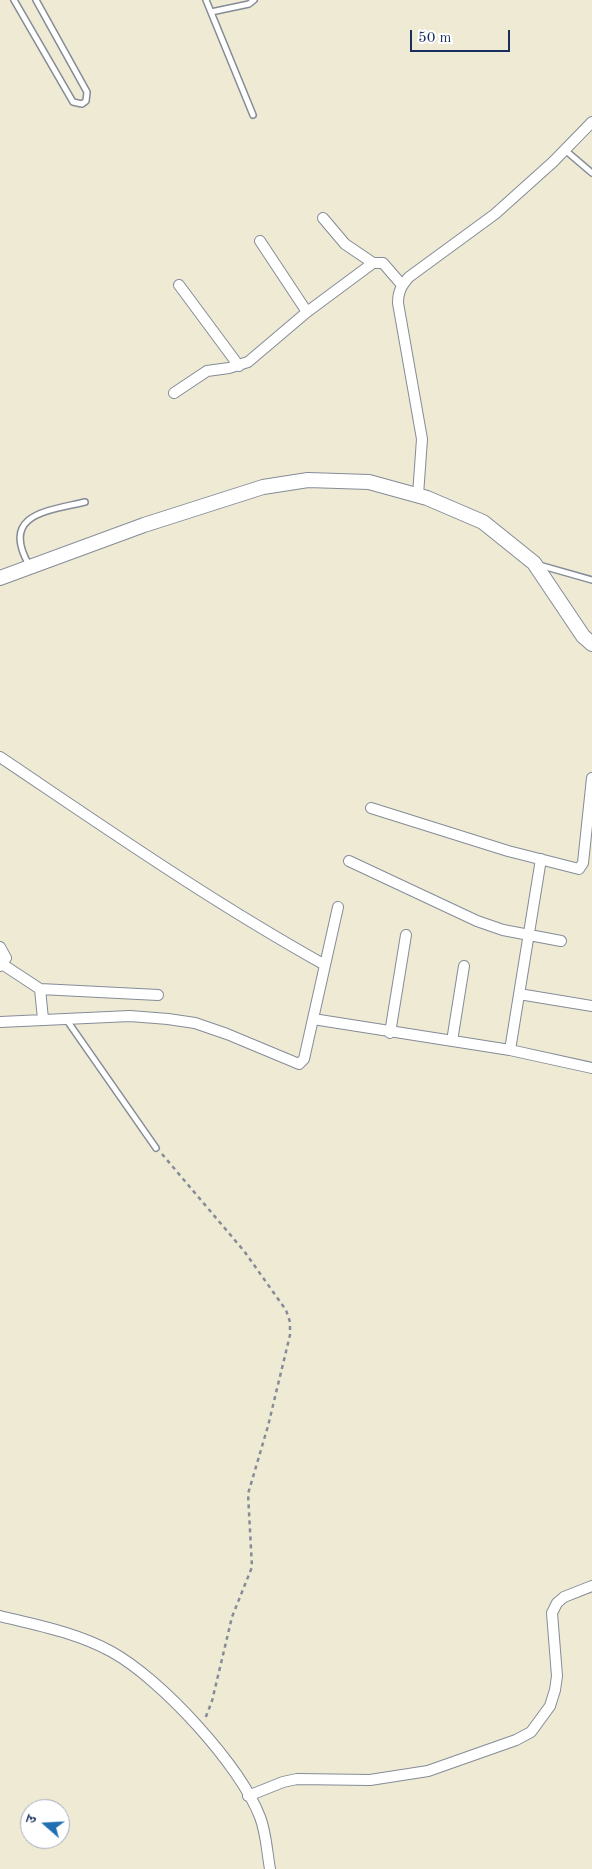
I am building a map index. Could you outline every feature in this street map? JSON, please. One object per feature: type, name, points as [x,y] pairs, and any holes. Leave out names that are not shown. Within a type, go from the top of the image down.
[{"type":"street","points":[[418,495],[422,440],[398,303],[398,295],[402,285],[409,277],[494,214],[565,150],[592,122]]},
{"type":"street","points":[[323,218],[345,244],[374,263],[383,263],[402,285]]},
{"type":"street","points":[[260,241],[307,312]]},
{"type":"street","points":[[174,393],[207,371],[239,366],[248,362],[307,312],[374,263]]},
{"type":"street","points":[[179,286],[239,366]]},
{"type":"street","points":[[0,578],[144,525],[263,487],[308,480],[369,482],[418,495],[483,522],[534,564],[583,636],[592,644]]},
{"type":"street","points":[[0,757],[99,826],[228,909],[325,965]]},
{"type":"street","points":[[371,808],[575,868],[582,867],[592,778]]},
{"type":"street","points":[[510,1050],[541,859]]},
{"type":"street","points":[[349,861],[477,921],[528,936],[561,941]]},
{"type":"street","points":[[0,1022],[130,1016],[168,1019],[194,1023],[227,1034],[299,1064],[304,1059],[338,907]]},
{"type":"street","points":[[390,1032],[406,935]]},
{"type":"street","points":[[0,947],[6,958],[1,965],[40,989],[158,995]]},
{"type":"street","points":[[452,1041],[464,966]]},
{"type":"street","points":[[40,989],[43,1019]]},
{"type":"street","points":[[519,994],[592,1006]]},
{"type":"street","points":[[313,1020],[510,1050],[592,1068]]},
{"type":"street","points":[[248,1796],[290,1780],[370,1780],[428,1770],[516,1740],[531,1732],[550,1706],[556,1690],[557,1676],[552,1613],[557,1603],[564,1597],[592,1586]]},
{"type":"street","points":[[0,1616],[75,1636],[112,1652],[148,1679],[201,1730],[238,1776],[260,1817],[270,1869]]},
{"type":"lane","points":[[14,0],[73,102],[82,104],[86,101],[87,92],[36,0]]},
{"type":"lane","points":[[206,0],[253,115]]},
{"type":"lane","points":[[211,12],[250,4],[254,0]]},
{"type":"lane","points":[[565,150],[592,173]]},
{"type":"lane","points":[[30,567],[19,549],[17,537],[21,527],[27,520],[40,513],[85,502]]},
{"type":"lane","points":[[534,564],[592,580]]},
{"type":"lane","points":[[66,1018],[156,1148]]},
{"type":"path","points":[[156,1148],[244,1251],[286,1310],[290,1322],[290,1335],[268,1426],[248,1494],[252,1567],[232,1617],[212,1701],[201,1730]]}]
